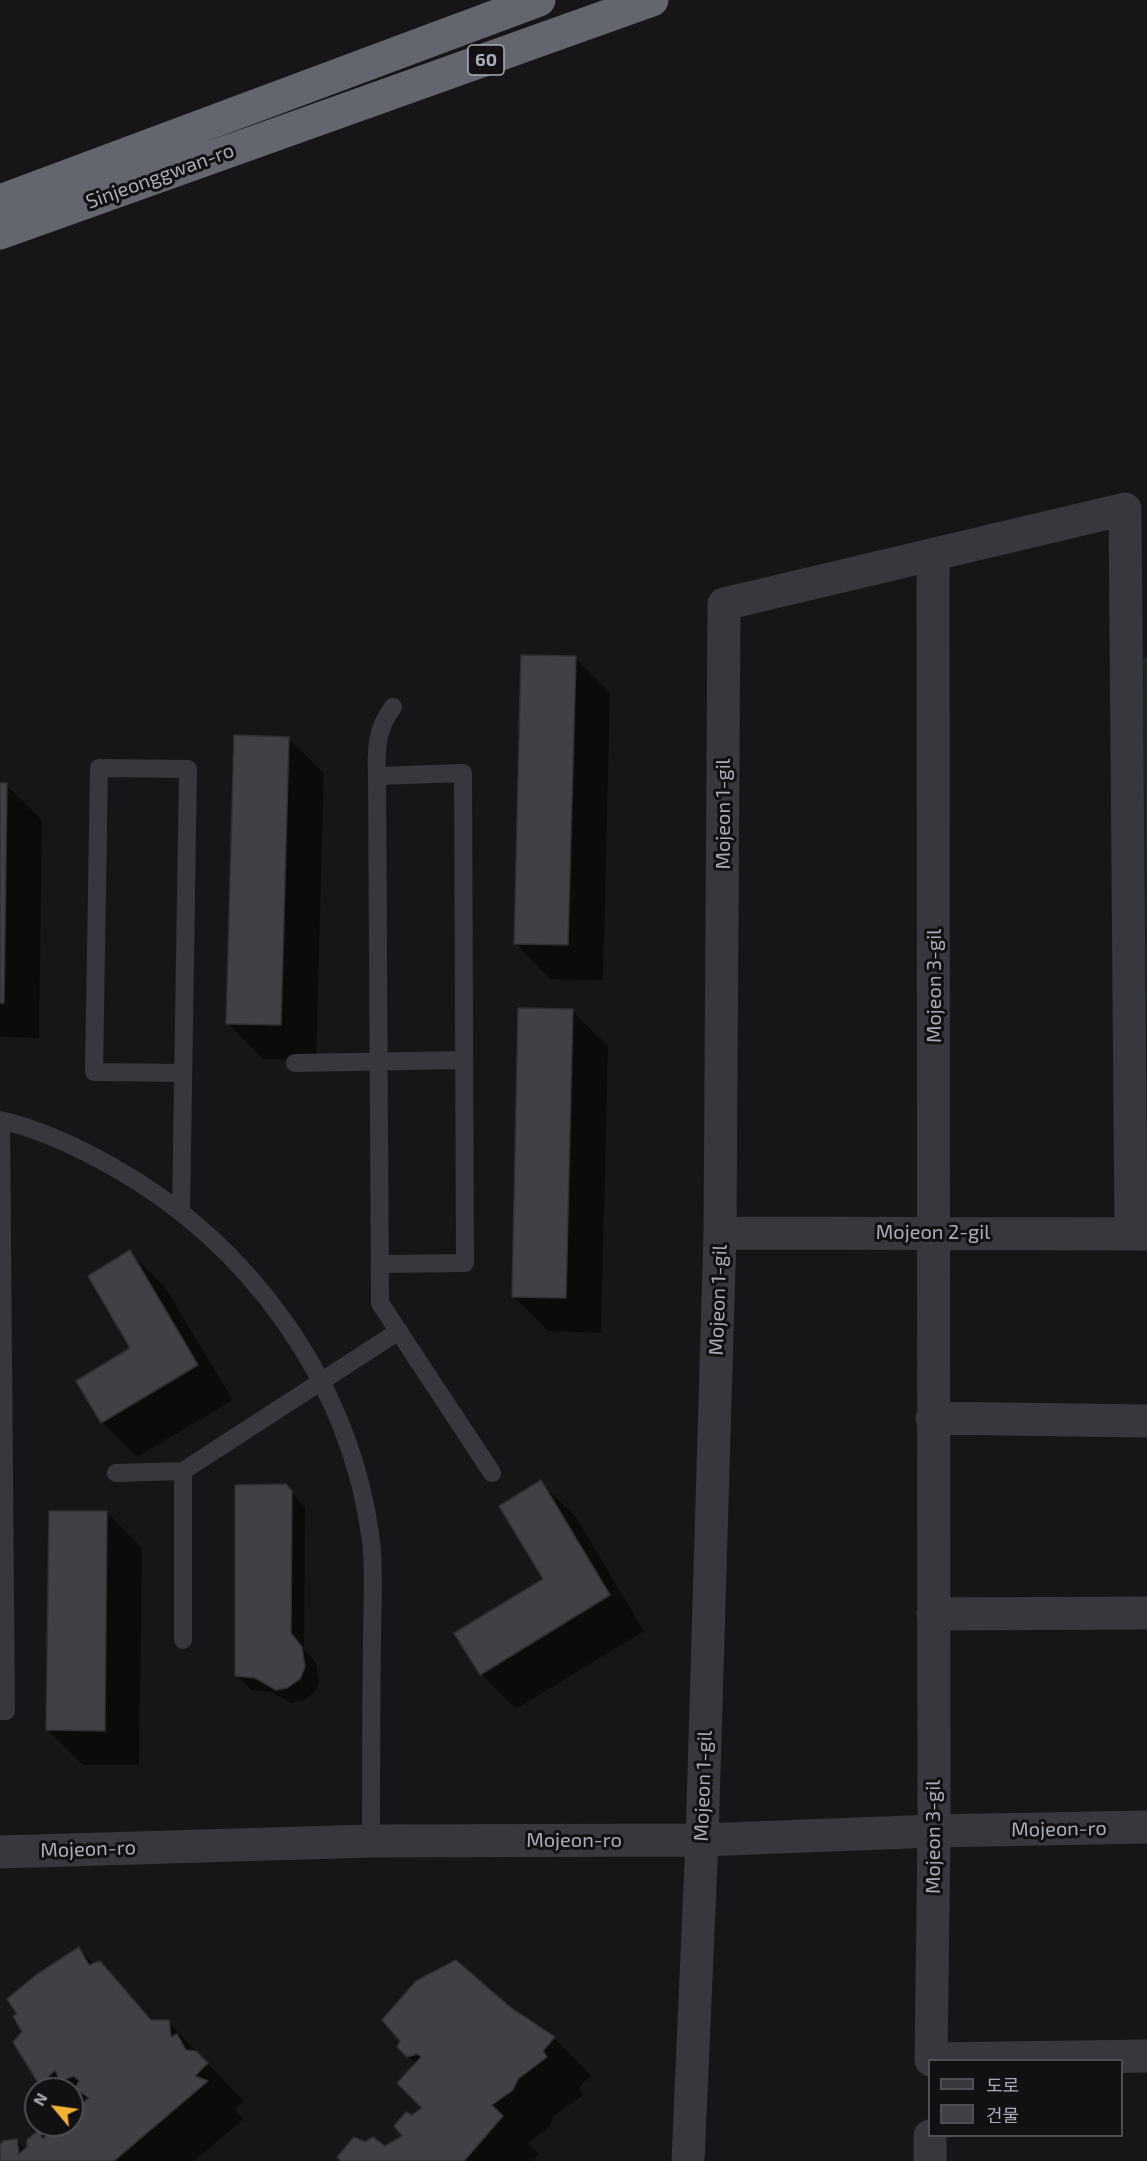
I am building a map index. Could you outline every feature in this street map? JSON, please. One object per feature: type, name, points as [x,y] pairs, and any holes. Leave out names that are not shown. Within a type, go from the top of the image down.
[{"type":"highway","name":"Sinjeonggwan-ro","points":[[0,201],[539,0]]},
{"type":"highway","name":"Sinjeonggwan-ro","points":[[0,233],[652,0]]},
{"type":"street","name":"Mojeon 1-gil","points":[[688,2161],[702,1840],[720,1233],[724,603],[1125,509],[1139,1234]]},
{"type":"street","name":"Mojeon 3-gil","points":[[931,2059],[934,1831],[933,555]]},
{"type":"street","name":"Mojeon 2-gil","points":[[720,1233],[1139,1234]]},
{"type":"street","points":[[932,1418],[1147,1421]]},
{"type":"street","points":[[933,1614],[1147,1613]]},
{"type":"street","name":"Mojeon-ro","points":[[0,1852],[371,1840],[702,1840],[934,1831],[1147,1827]]},
{"type":"street","name":"Mojeon 3-gil","points":[[985,2059],[1147,2056]]},
{"type":"street","points":[[930,2137],[930,2161]]},
{"type":"lane","points":[[393,707],[382,721],[376,746],[380,1303],[492,1473]]},
{"type":"lane","points":[[181,1212],[188,769],[99,768],[94,1072],[182,1073]]},
{"type":"lane","points":[[377,776],[463,773],[465,1263],[380,1264]]},
{"type":"lane","points":[[295,1063],[464,1060]]},
{"type":"lane","points":[[0,1711],[6,1711],[0,1120],[76,1146],[152,1189],[212,1237],[265,1293],[308,1355],[321,1380],[335,1410],[362,1486],[371,1543],[371,1840]]},
{"type":"lane","points":[[116,1473],[183,1471],[399,1331]]},
{"type":"lane","points":[[183,1471],[183,1640]]},
{"type":"shaded area","points":[[1147,657],[1147,1065],[1143,658]]},
{"type":"building","points":[[521,655],[576,656],[568,945],[514,944]]},
{"type":"building","points":[[234,735],[289,737],[281,1025],[226,1024]]},
{"type":"building","points":[[0,783],[7,783],[4,1003],[0,1003]]},
{"type":"building","points":[[518,1008],[573,1009],[566,1298],[512,1297]]},
{"type":"building","points":[[130,1250],[198,1365],[101,1423],[76,1381],[130,1348],[88,1276]]},
{"type":"building","points":[[541,1480],[610,1595],[480,1675],[454,1633],[543,1579],[499,1506]]},
{"type":"building","points":[[286,1484],[292,1491],[291,1633],[302,1647],[305,1667],[300,1679],[287,1688],[276,1690],[255,1678],[235,1676],[235,1485]]},
{"type":"building","points":[[49,1511],[107,1511],[105,1731],[46,1730]]},
{"type":"building","points":[[79,1947],[89,1965],[100,1961],[151,2020],[169,2020],[171,2037],[177,2034],[186,2050],[196,2051],[208,2063],[195,2076],[208,2081],[114,2161],[0,2161],[0,2145],[3,2141],[17,2139],[19,2154],[27,2147],[27,2140],[30,2137],[42,2137],[42,2139],[45,2137],[84,2137],[84,2102],[89,2098],[84,2094],[84,2077],[58,2077],[55,2070],[48,2077],[34,2077],[13,2042],[22,2032],[13,2016],[17,2014],[7,1999],[36,1975]]},
{"type":"building","points":[[456,1960],[510,2007],[555,2037],[543,2051],[547,2057],[518,2079],[513,2090],[492,2105],[503,2116],[464,2161],[341,2161],[337,2157],[354,2137],[365,2142],[373,2137],[385,2146],[402,2136],[394,2126],[406,2112],[412,2115],[422,2108],[397,2083],[421,2057],[417,2054],[407,2057],[397,2047],[400,2041],[382,2020],[416,1981]]}]
